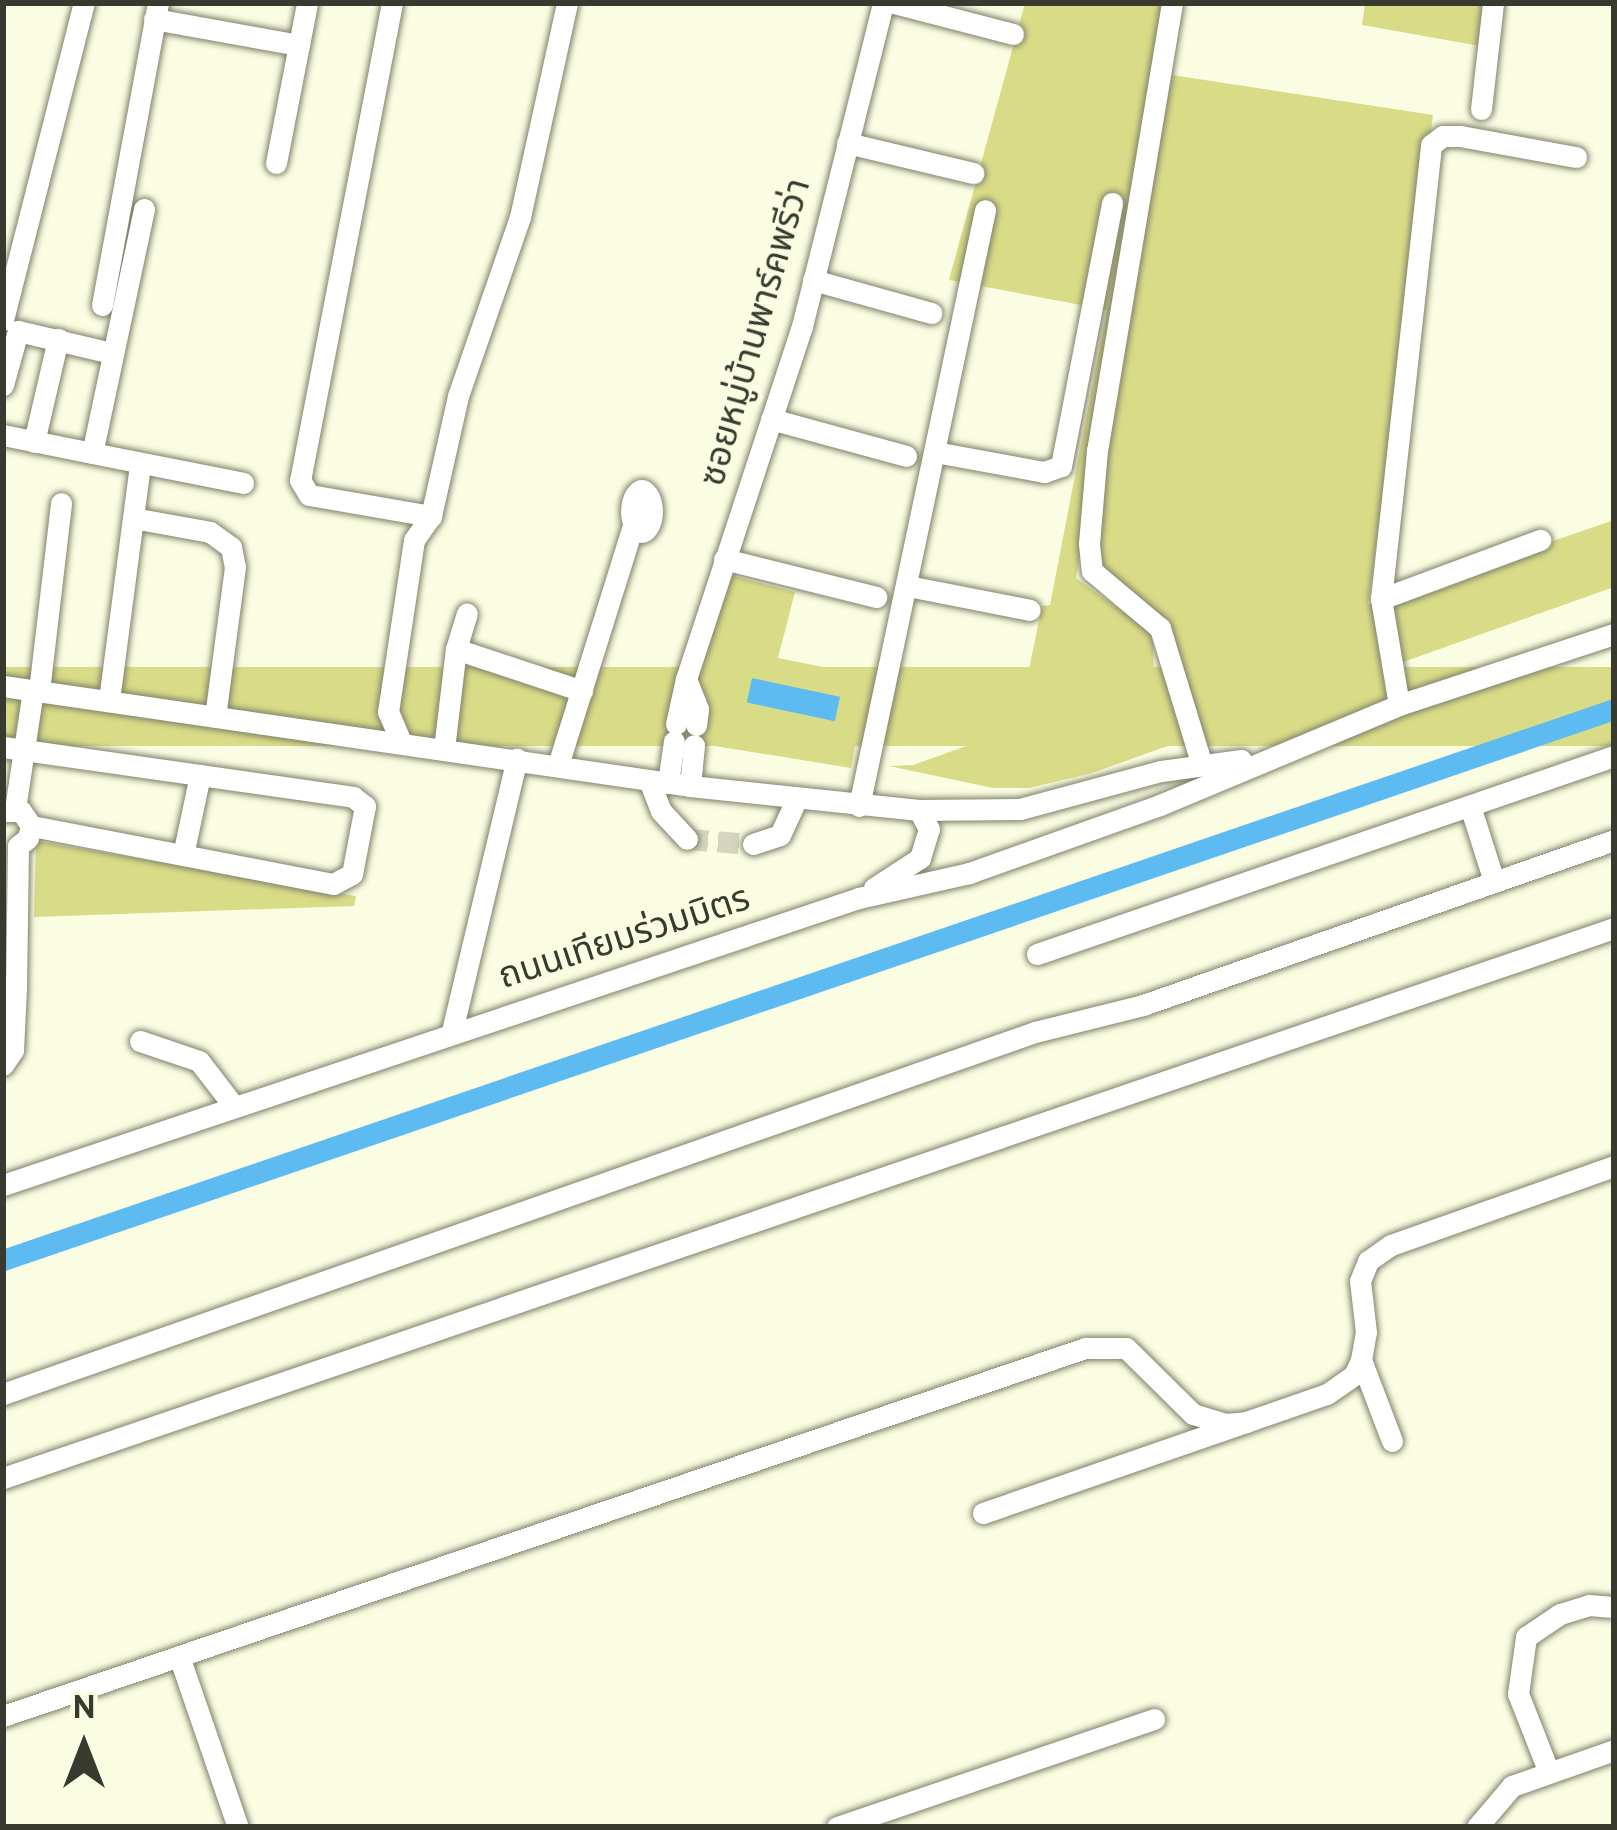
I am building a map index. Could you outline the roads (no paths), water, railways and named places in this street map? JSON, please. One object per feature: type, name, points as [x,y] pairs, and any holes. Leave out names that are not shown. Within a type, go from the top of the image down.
[{"type":"street","points":[[3,320],[85,3]]},
{"type":"street","points":[[276,163],[307,3]]},
{"type":"street","points":[[392,3],[300,480],[309,495],[431,516]]},
{"type":"street","points":[[401,742],[388,712],[414,540],[431,516],[458,396],[520,217],[567,3]]},
{"type":"street","name":"ซอยหมู่บ้านพาร์คพรีว่า","points":[[669,783],[685,734],[686,679],[813,280],[883,3]]},
{"type":"street","points":[[895,3],[1013,34]]},
{"type":"street","points":[[1172,3],[1097,451],[1089,544],[1092,571],[1160,628],[1202,765]]},
{"type":"street","points":[[1481,109],[1492,3]]},
{"type":"street","points":[[102,304],[156,11],[299,44]]},
{"type":"street","points":[[1399,705],[1381,599],[1431,145],[1443,136],[1460,136],[1576,157]]},
{"type":"street","points":[[847,143],[973,173]]},
{"type":"street","points":[[935,452],[1044,472],[1061,466],[1112,203]]},
{"type":"street","points":[[92,452],[144,208]]},
{"type":"street","points":[[859,806],[985,210]]},
{"type":"street","points":[[813,280],[931,313]]},
{"type":"street","points":[[3,385],[18,332],[111,353]]},
{"type":"street","points":[[34,442],[58,339]]},
{"type":"street","points":[[771,418],[906,456]]},
{"type":"street","points":[[3,435],[243,483]]},
{"type":"street","points":[[109,700],[140,464]]},
{"type":"street","points":[[3,1065],[13,1050],[11,846],[28,838],[16,815],[14,748],[37,691],[61,503]]},
{"type":"street","points":[[558,766],[638,509]]},
{"type":"street","points":[[133,518],[210,532],[231,547],[236,568],[215,716]]},
{"type":"street","points":[[1381,599],[1540,540]]},
{"type":"street","points":[[724,559],[876,597]]},
{"type":"street","points":[[908,586],[1030,610]]},
{"type":"street","points":[[444,748],[456,649],[467,614]]},
{"type":"street","name":"ถนนเทียมร่วมมิตร","points":[[3,1185],[859,898],[969,873],[1160,805],[1265,757],[1399,705],[1614,634]]},
{"type":"street","points":[[456,649],[581,691]]},
{"type":"street","name":"ถนนเทียมร่วมมิตร","points":[[3,686],[669,783],[919,810],[1020,809],[1161,771],[1265,757]]},
{"type":"street","points":[[14,748],[360,800],[365,806],[352,874],[344,882],[183,855],[16,815]]},
{"type":"street","points":[[1037,954],[1614,756]]},
{"type":"street","points":[[452,1031],[517,759]]},
{"type":"street","points":[[183,855],[200,775]]},
{"type":"street","points":[[669,783],[661,812],[688,839]]},
{"type":"street","points":[[753,844],[780,835],[797,798]]},
{"type":"street","points":[[1470,806],[1495,881]]},
{"type":"street","points":[[859,898],[920,858],[929,829],[919,810]]},
{"type":"street","points":[[3,1394],[1035,1032],[1143,1005],[1614,840]]},
{"type":"street","points":[[3,1478],[1614,928]]},
{"type":"street","points":[[140,1041],[199,1061],[233,1105]]},
{"type":"street","points":[[983,1513],[1327,1394],[1354,1375],[1361,1360],[1366,1332],[1360,1281],[1368,1261],[1391,1245],[1614,1166]]},
{"type":"street","points":[[3,1716],[1085,1348],[1126,1348],[1148,1363],[1192,1414],[1225,1424],[1246,1422]]},
{"type":"street","points":[[1361,1360],[1392,1441]]},
{"type":"street","points":[[1548,1770],[1518,1694],[1526,1637],[1560,1614],[1589,1606],[1610,1607]]},
{"type":"street","points":[[179,1656],[238,1827]]},
{"type":"street","points":[[837,1827],[1154,1719]]},
{"type":"street","points":[[1477,1827],[1512,1786],[1614,1750]]},
{"type":"street","points":[[911,1802],[920,1827]]},
{"type":"water","points":[[752,678],[840,697],[835,721],[747,702]]},
{"type":"waterway","points":[[3,1260],[1614,709]]},
{"type":"tunnel","points":[[687,839],[753,844]]}]
